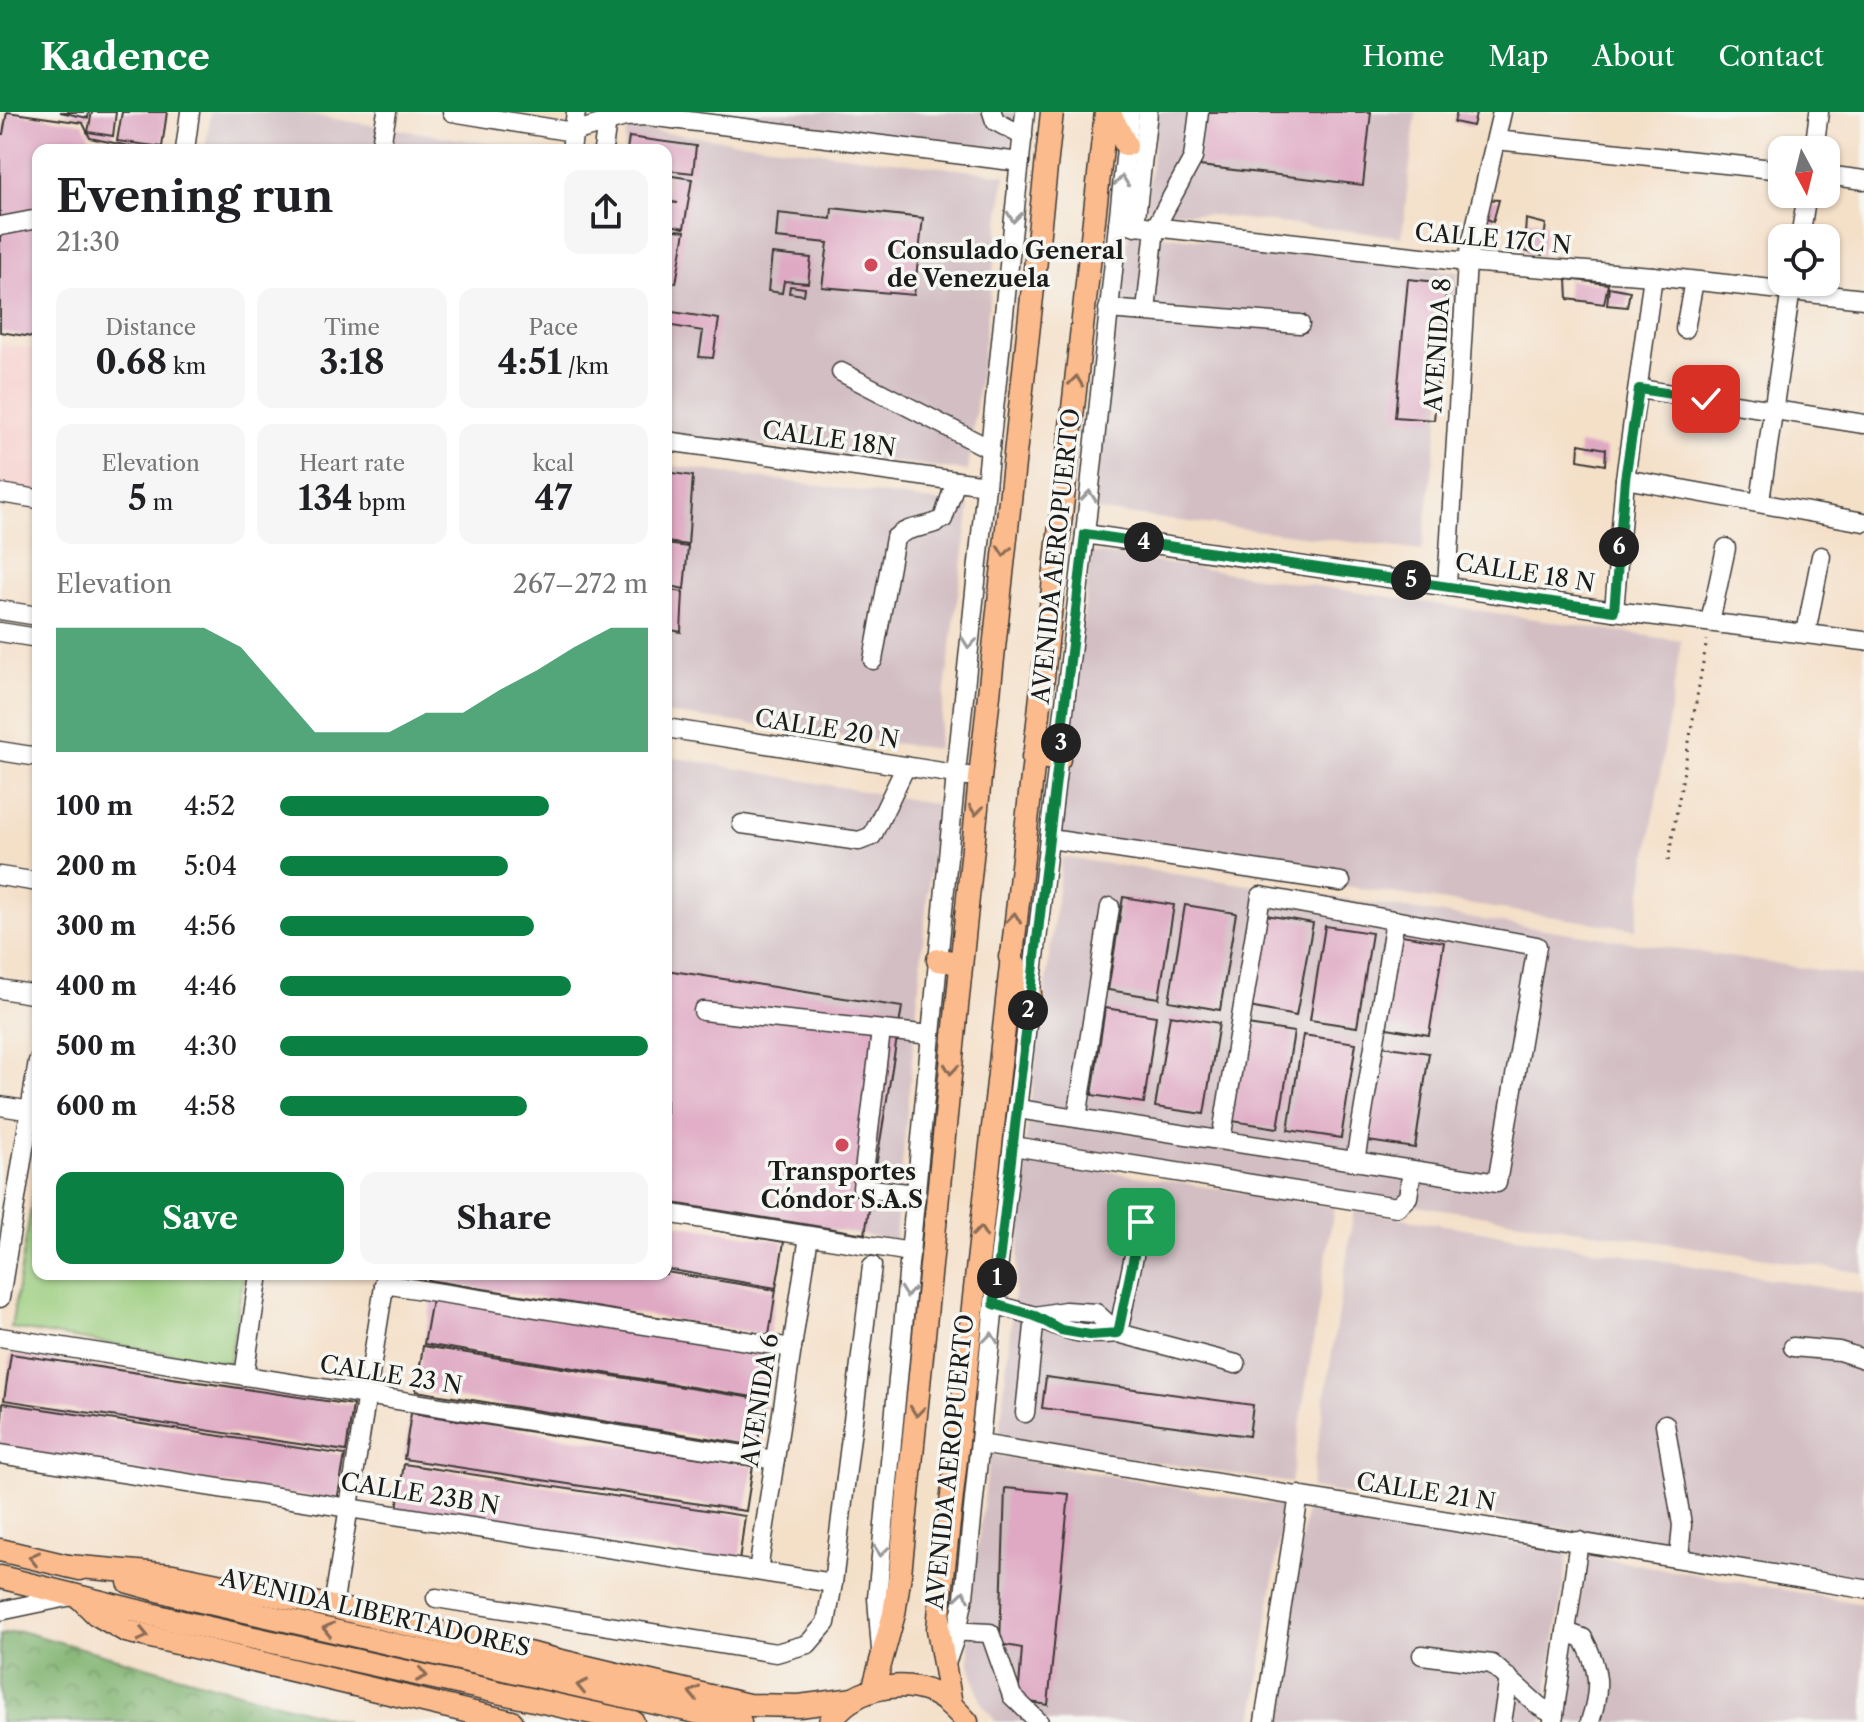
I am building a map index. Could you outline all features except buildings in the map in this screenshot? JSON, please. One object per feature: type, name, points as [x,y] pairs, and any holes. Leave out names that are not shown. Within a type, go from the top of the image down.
[{"type":"main road","name":"AVENIDA AEROPUERTO","points":[[864,1694],[882,1660],[894,1614],[902,1562],[950,962],[980,778],[1052,112]]},
{"type":"main road","name":"AVENIDA AEROPUERTO","points":[[951,1704],[943,1672],[1010,957],[1108,112]]},
{"type":"main road","points":[[1108,112],[1126,145]]},
{"type":"main road","points":[[1033,757],[1059,759]]},
{"type":"main road","points":[[1010,957],[1030,993]]},
{"type":"main road","name":"AVENIDA LIBERTADORES","points":[[0,1550],[187,1598],[740,1722]]},
{"type":"main road","points":[[68,1566],[173,1575],[333,1607],[748,1705],[799,1706],[893,1686],[914,1687],[933,1693],[951,1704],[967,1722]]},
{"type":"main road","name":"AVENIDA LIBERTADORES","points":[[0,1577],[182,1622],[633,1722]]},
{"type":"main road","points":[[77,1595],[96,1614],[126,1631],[512,1722]]},
{"type":"main road","points":[[830,1722],[864,1694]]},
{"type":"street","points":[[186,144],[190,112]]},
{"type":"street","points":[[381,144],[387,112]]},
{"type":"street","points":[[452,112],[572,141],[608,117],[648,116],[1020,162]]},
{"type":"street","points":[[572,141],[576,112]]},
{"type":"street","points":[[992,112],[995,121],[1023,136]]},
{"type":"street","name":"AVENIDA AEROPUERTO","points":[[882,1660],[877,1598],[931,1035],[950,962],[956,774],[1025,112]]},
{"type":"street","name":"AVENIDA AEROPUERTO","points":[[948,1630],[980,1444],[1108,309],[1126,224],[1126,145],[1130,112]]},
{"type":"street","points":[[1126,224],[1148,112]]},
{"type":"street","points":[[1146,311],[1155,228],[1193,158],[1199,112]]},
{"type":"street","name":"AVENIDA 8","points":[[1447,585],[1467,262],[1502,112]]},
{"type":"street","points":[[1816,136],[1819,112]]},
{"type":"street","points":[[604,144],[608,117]]},
{"type":"street","points":[[1496,140],[1768,169]]},
{"type":"street","points":[[1840,177],[1864,180]]},
{"type":"street","points":[[1,226],[32,220]]},
{"type":"street","name":"CALLE 17C N","points":[[1126,224],[1467,262],[1768,286]]},
{"type":"street","points":[[1614,611],[1625,479],[1653,276]]},
{"type":"street","points":[[1685,329],[1694,281]]},
{"type":"street","name":"CALLE 17C N","points":[[1840,295],[1864,299]]},
{"type":"street","points":[[1760,501],[1791,296]]},
{"type":"street","points":[[1108,309],[1300,324]]},
{"type":"street","points":[[841,372],[990,449]]},
{"type":"street","points":[[1639,389],[1864,424]]},
{"type":"street","name":"CALLE 18N","points":[[672,442],[986,485]]},
{"type":"street","points":[[1625,479],[1864,522]]},
{"type":"street","points":[[873,660],[895,538],[906,528],[932,526],[943,519],[956,481]]},
{"type":"street","points":[[0,493],[32,498]]},
{"type":"street","name":"CALLE 18 N","points":[[1085,534],[1614,611],[1864,641]]},
{"type":"street","points":[[1710,622],[1726,548]]},
{"type":"street","points":[[1806,633],[1821,556]]},
{"type":"street","points":[[0,610],[32,615]]},
{"type":"street","points":[[0,632],[32,637]]},
{"type":"street","name":"CALLE 20 N","points":[[672,729],[980,778]]},
{"type":"street","points":[[0,751],[32,756]]},
{"type":"street","points":[[742,824],[859,841],[872,836],[906,766]]},
{"type":"street","points":[[1050,839],[1341,882]]},
{"type":"street","points":[[0,876],[32,881]]},
{"type":"street","points":[[1018,1109],[1497,1183],[1537,946],[1261,896],[1221,1140]]},
{"type":"street","points":[[1077,1118],[1110,907]]},
{"type":"street","points":[[1355,1161],[1395,920]]},
{"type":"street","points":[[0,989],[32,994]]},
{"type":"street","points":[[703,1011],[931,1035]]},
{"type":"street","points":[[881,1031],[862,1188],[917,1194]]},
{"type":"street","points":[[0,1106],[32,1112]]},
{"type":"street","points":[[0,1298],[6,1223],[32,1120]]},
{"type":"street","points":[[1013,1146],[1397,1207],[1408,1197],[1412,1170]]},
{"type":"street","points":[[672,1214],[911,1252]]},
{"type":"street","points":[[1118,1333],[1141,1222]]},
{"type":"street","name":"AVENIDA 6","points":[[758,1571],[809,1236]]},
{"type":"street","points":[[436,1598],[776,1653],[808,1644],[826,1623],[833,1583],[872,1266]]},
{"type":"street","points":[[244,1376],[258,1280]]},
{"type":"street","points":[[333,1607],[385,1280]]},
{"type":"street","points":[[391,1280],[792,1348]]},
{"type":"street","points":[[994,1304],[1035,1316],[1065,1311],[1096,1313],[1118,1333],[1236,1364]]},
{"type":"street","points":[[1025,1413],[1035,1316]]},
{"type":"street","name":"CALLE 23 N","points":[[0,1337],[775,1460]]},
{"type":"street","points":[[1793,1347],[1839,1351],[1864,1359]]},
{"type":"street","points":[[1665,1424],[1682,1525],[1679,1558]]},
{"type":"street","name":"CALLE 21 N","points":[[980,1444],[1864,1589]]},
{"type":"street","name":"CALLE 23B N","points":[[0,1454],[833,1583]]},
{"type":"street","points":[[1264,1722],[1299,1495]]},
{"type":"street","points":[[1553,1718],[1579,1541]]},
{"type":"street","points":[[0,1611],[77,1595]]},
{"type":"street","points":[[948,1630],[990,1633],[1012,1696],[1039,1722]]},
{"type":"street","points":[[1566,1632],[1583,1638],[1596,1662],[1598,1696],[1590,1722]]},
{"type":"street","points":[[1422,1655],[1492,1664],[1553,1718]]},
{"type":"street","points":[[1502,1722],[1509,1678]]},
{"type":"path","points":[[1668,861],[1710,622]]},
{"type":"shaded area","points":[[211,112],[291,112],[490,144],[206,144]]},
{"type":"shaded area","points":[[693,112],[1015,112],[1010,154]]},
{"type":"shaded area","points":[[1158,112],[1416,112],[1402,237],[1146,208]]},
{"type":"shaded area","points":[[627,128],[1005,175],[968,471],[672,434],[672,144],[625,144]]},
{"type":"shaded area","points":[[1129,231],[1458,272],[1422,551],[1093,510]]},
{"type":"shaded area","points":[[0,344],[32,348],[32,496],[0,492]]},
{"type":"shaded area","points":[[672,466],[970,506],[937,749],[672,714]]},
{"type":"shaded area","points":[[1091,552],[1681,641],[1636,929],[1057,844]]},
{"type":"shaded area","points":[[672,757],[936,804],[895,1240],[672,1204]]},
{"type":"shaded area","points":[[1062,857],[1864,977],[1864,1273],[1025,1146]]},
{"type":"shaded area","points":[[1028,1159],[1334,1207],[1291,1483],[999,1438]]},
{"type":"shaded area","points":[[1354,1210],[1864,1294],[1863,1577],[1311,1488]]},
{"type":"shaded area","points":[[990,1454],[1284,1507],[1253,1722],[996,1722],[981,1702],[969,1661],[969,1610]]},
{"type":"shaded area","points":[[1306,1508],[1568,1553],[1543,1722],[1275,1722]]},
{"type":"shaded area","points":[[1586,1555],[1864,1604],[1864,1722],[1563,1722]]},
{"type":"green space","points":[[32,1201],[32,1280],[243,1280],[229,1363],[11,1328]]},
{"type":"green space","points":[[20,1631],[346,1722],[0,1722],[0,1635]]},
{"type":"place","name":"Consulado General de Venezuela","points":[[871,265]]},
{"type":"place","name":"Transportes Cóndor S.A.S","points":[[842,1145]]},
{"type":"route","points":[[1141,1222],[1118,1333],[1090,1335],[1061,1330],[1035,1316],[994,1304],[1085,534],[1614,611],[1625,479],[1639,389],[1706,399]]}]
